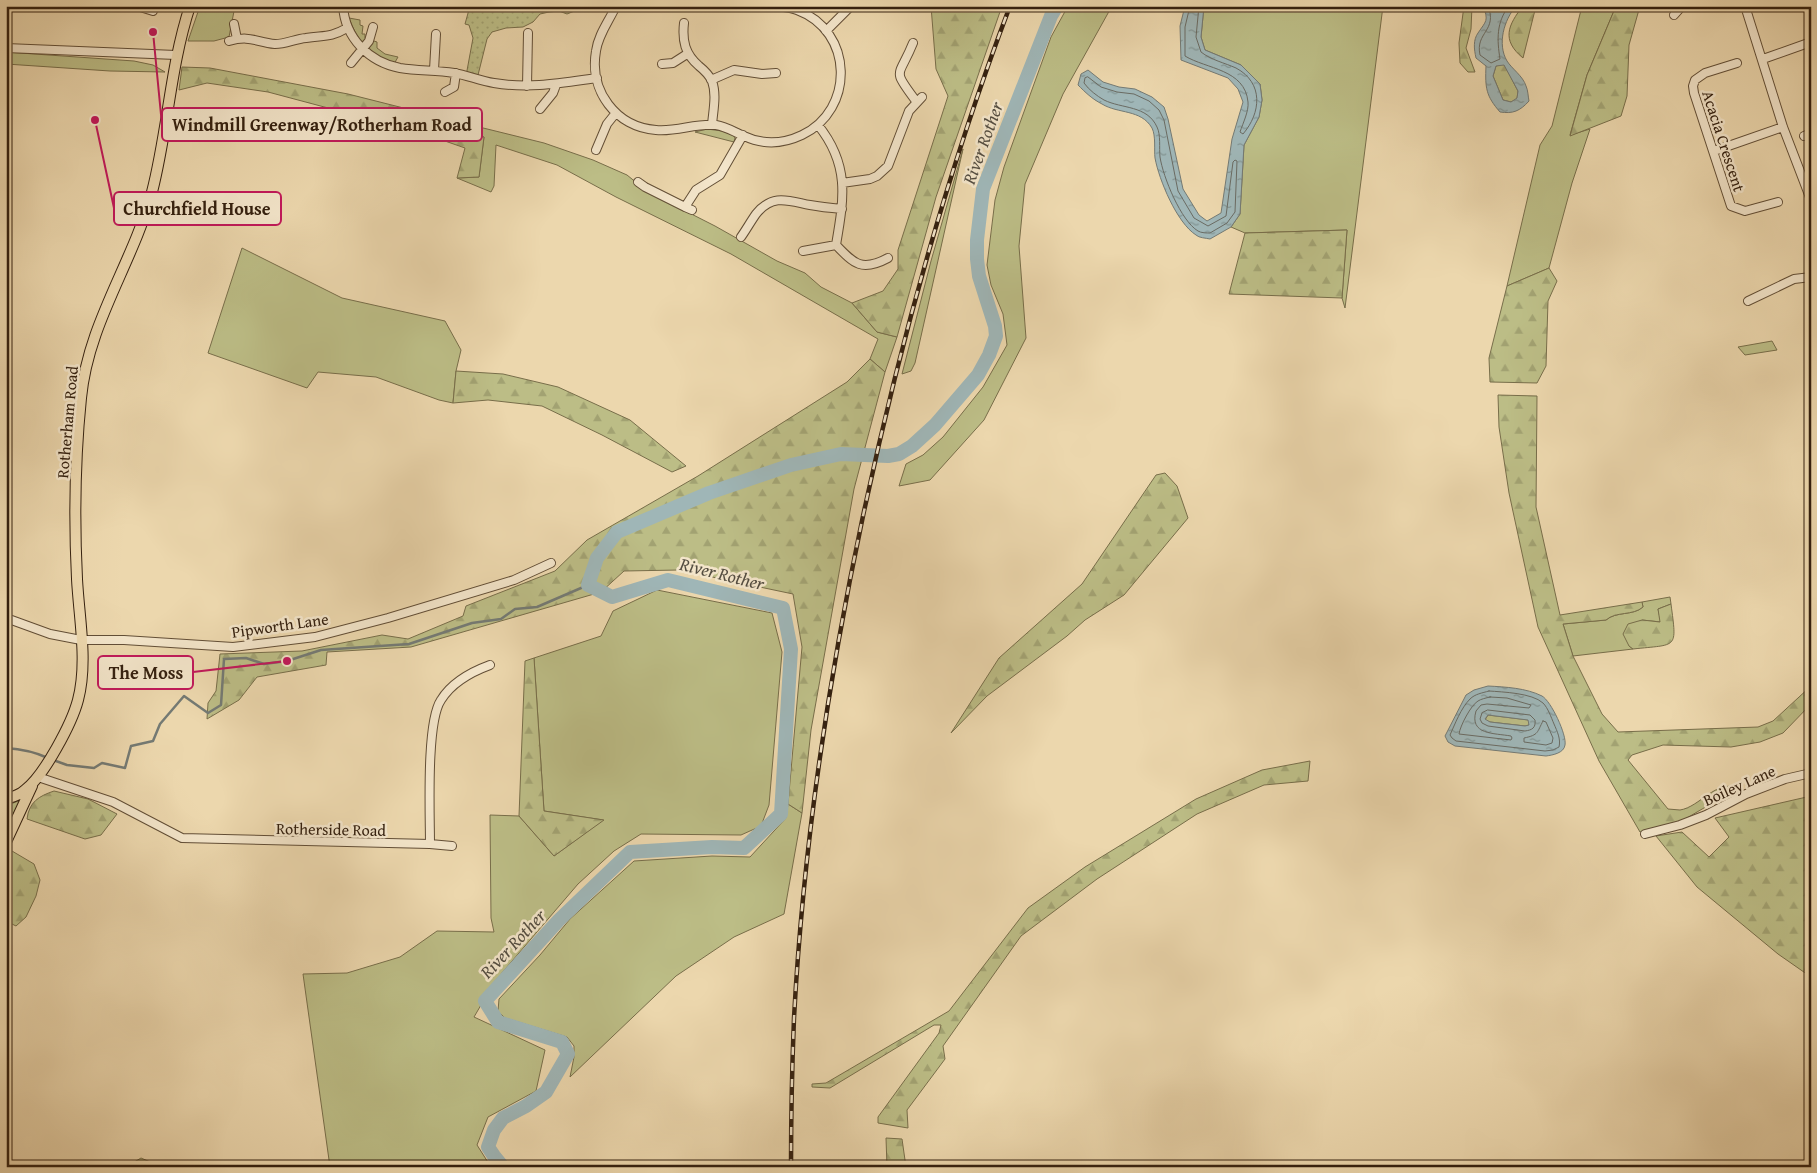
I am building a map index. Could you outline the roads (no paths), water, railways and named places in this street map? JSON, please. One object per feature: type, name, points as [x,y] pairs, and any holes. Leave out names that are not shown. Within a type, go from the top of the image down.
[{"type":"main road","name":"Rotherham Road","points":[[6,799],[22,793],[36,780],[69,722],[77,702],[82,679],[76,557],[77,456],[84,373],[93,338],[134,245],[150,198],[163,141],[176,55],[190,6]]},
{"type":"main road","points":[[6,842],[36,780]]},
{"type":"street","points":[[138,6],[153,11]]},
{"type":"street","points":[[342,6],[347,28],[362,49],[370,56],[390,65],[407,69],[456,73],[496,83],[527,86],[556,85],[596,78]]},
{"type":"street","points":[[616,6],[596,49],[595,69],[599,91],[615,114],[631,123],[656,130],[673,130],[698,124],[712,125],[731,129],[743,136],[765,142],[784,141],[803,135],[818,125],[827,116],[835,102],[841,77],[838,52],[826,31],[808,16],[793,8],[771,6]]},
{"type":"street","points":[[826,31],[851,6]]},
{"type":"street","points":[[1674,15],[1682,6]]},
{"type":"street","points":[[1745,6],[1784,127],[1811,200]]},
{"type":"street","points":[[684,23],[684,42],[687,54],[711,80],[715,97],[712,125]]},
{"type":"street","points":[[234,24],[233,40],[255,39],[274,44],[283,44],[306,38],[329,37],[347,28]]},
{"type":"street","points":[[351,63],[369,40],[373,27]]},
{"type":"street","points":[[527,86],[528,33]]},
{"type":"street","points":[[434,70],[436,34]]},
{"type":"street","points":[[1763,59],[1811,42]]},
{"type":"street","points":[[842,183],[870,179],[877,176],[888,166],[909,110],[919,99],[900,81],[899,76],[900,68],[913,43]]},
{"type":"street","points":[[6,48],[176,55]]},
{"type":"street","points":[[662,64],[673,63],[687,54]]},
{"type":"street","name":"Acacia Crescent","points":[[1737,63],[1705,73],[1695,80],[1693,86],[1730,206],[1745,212],[1778,202]]},
{"type":"street","points":[[711,80],[734,70],[762,74],[776,73]]},
{"type":"street","points":[[445,92],[454,87],[456,73]]},
{"type":"street","points":[[540,109],[554,93],[556,85]]},
{"type":"street","points":[[596,150],[607,124],[615,114]]},
{"type":"street","points":[[818,125],[836,152],[842,183],[842,210],[836,245]]},
{"type":"street","points":[[1714,151],[1784,127]]},
{"type":"street","points":[[638,182],[688,209],[696,190],[720,175],[743,136]]},
{"type":"street","points":[[741,238],[757,213],[780,200],[791,200],[842,210]]},
{"type":"street","points":[[803,251],[836,245]]},
{"type":"street","points":[[836,245],[851,261],[858,264],[870,265],[888,258]]},
{"type":"street","points":[[1748,301],[1794,279],[1811,277]]},
{"type":"street","name":"Pipworth Lane","points":[[6,618],[50,634],[81,640],[124,640],[233,647],[315,637],[388,618],[514,580],[551,564]]},
{"type":"street","points":[[430,844],[432,728],[437,707],[440,700],[458,681],[478,669],[490,665]]},
{"type":"street","name":"Boiley Lane","points":[[1645,834],[1680,825],[1706,815],[1746,794],[1811,773]]},
{"type":"street","name":"Rotherside Road","points":[[36,780],[113,802],[182,838],[452,846]]},
{"type":"water","points":[[1185,6],[1204,6],[1201,37],[1205,50],[1241,65],[1260,84],[1262,100],[1259,117],[1244,145],[1240,214],[1231,227],[1210,239],[1199,237],[1189,229],[1170,200],[1157,167],[1153,131],[1147,122],[1136,115],[1102,104],[1092,98],[1078,85],[1081,74],[1088,70],[1103,82],[1135,89],[1152,97],[1164,107],[1183,189],[1199,215],[1207,221],[1221,213],[1232,139],[1243,102],[1238,89],[1228,78],[1181,60],[1180,26]]},
{"type":"water","points":[[1483,6],[1516,6],[1505,25],[1502,47],[1507,61],[1525,82],[1529,101],[1513,112],[1500,112],[1492,101],[1486,86],[1486,66],[1476,58],[1474,48],[1476,36],[1486,21]],"holes":[[[1504,65],[1518,91],[1517,98],[1511,102],[1503,100],[1493,76],[1496,66]]]},
{"type":"water","points":[[1488,686],[1502,687],[1523,690],[1542,696],[1550,704],[1561,726],[1565,740],[1563,750],[1546,756],[1455,746],[1448,742],[1445,736],[1466,695],[1474,690]],"holes":[[[1488,715],[1528,720],[1529,725],[1525,726],[1490,722],[1485,719]]]},
{"type":"waterway","name":"River Rother","points":[[503,1167],[488,1147],[494,1130],[503,1118],[526,1106],[546,1092],[568,1054],[562,1042],[498,1022],[485,1001],[559,920],[630,852],[712,847],[744,848],[781,814],[791,649],[783,608],[668,580],[612,597],[588,585],[597,558],[617,532],[709,493],[791,465],[841,454],[888,456],[899,454],[912,446],[935,425],[978,375],[989,355],[996,336],[995,326],[979,276],[977,259],[977,240],[983,189],[1051,16],[1057,6]]},
{"type":"waterway","points":[[53,760],[67,765],[94,768],[102,763],[125,768],[131,746],[153,741],[160,724],[184,696],[208,713],[221,705],[224,659],[246,658],[264,664],[287,661],[321,650],[409,644],[472,623],[501,619],[515,609],[537,607],[588,585]]},
{"type":"waterway","points":[[6,748],[28,751],[48,758]]},
{"type":"railway","points":[[791,1167],[794,1018],[804,891],[828,703],[850,578],[877,451],[909,322],[966,131],[1010,6]]},
{"type":"place","name":"Windmill Greenway/Rotherham Road","points":[[153,32]]},
{"type":"place","name":"Churchfield House","points":[[95,120]]},
{"type":"place","name":"The Moss","points":[[287,661]]}]
